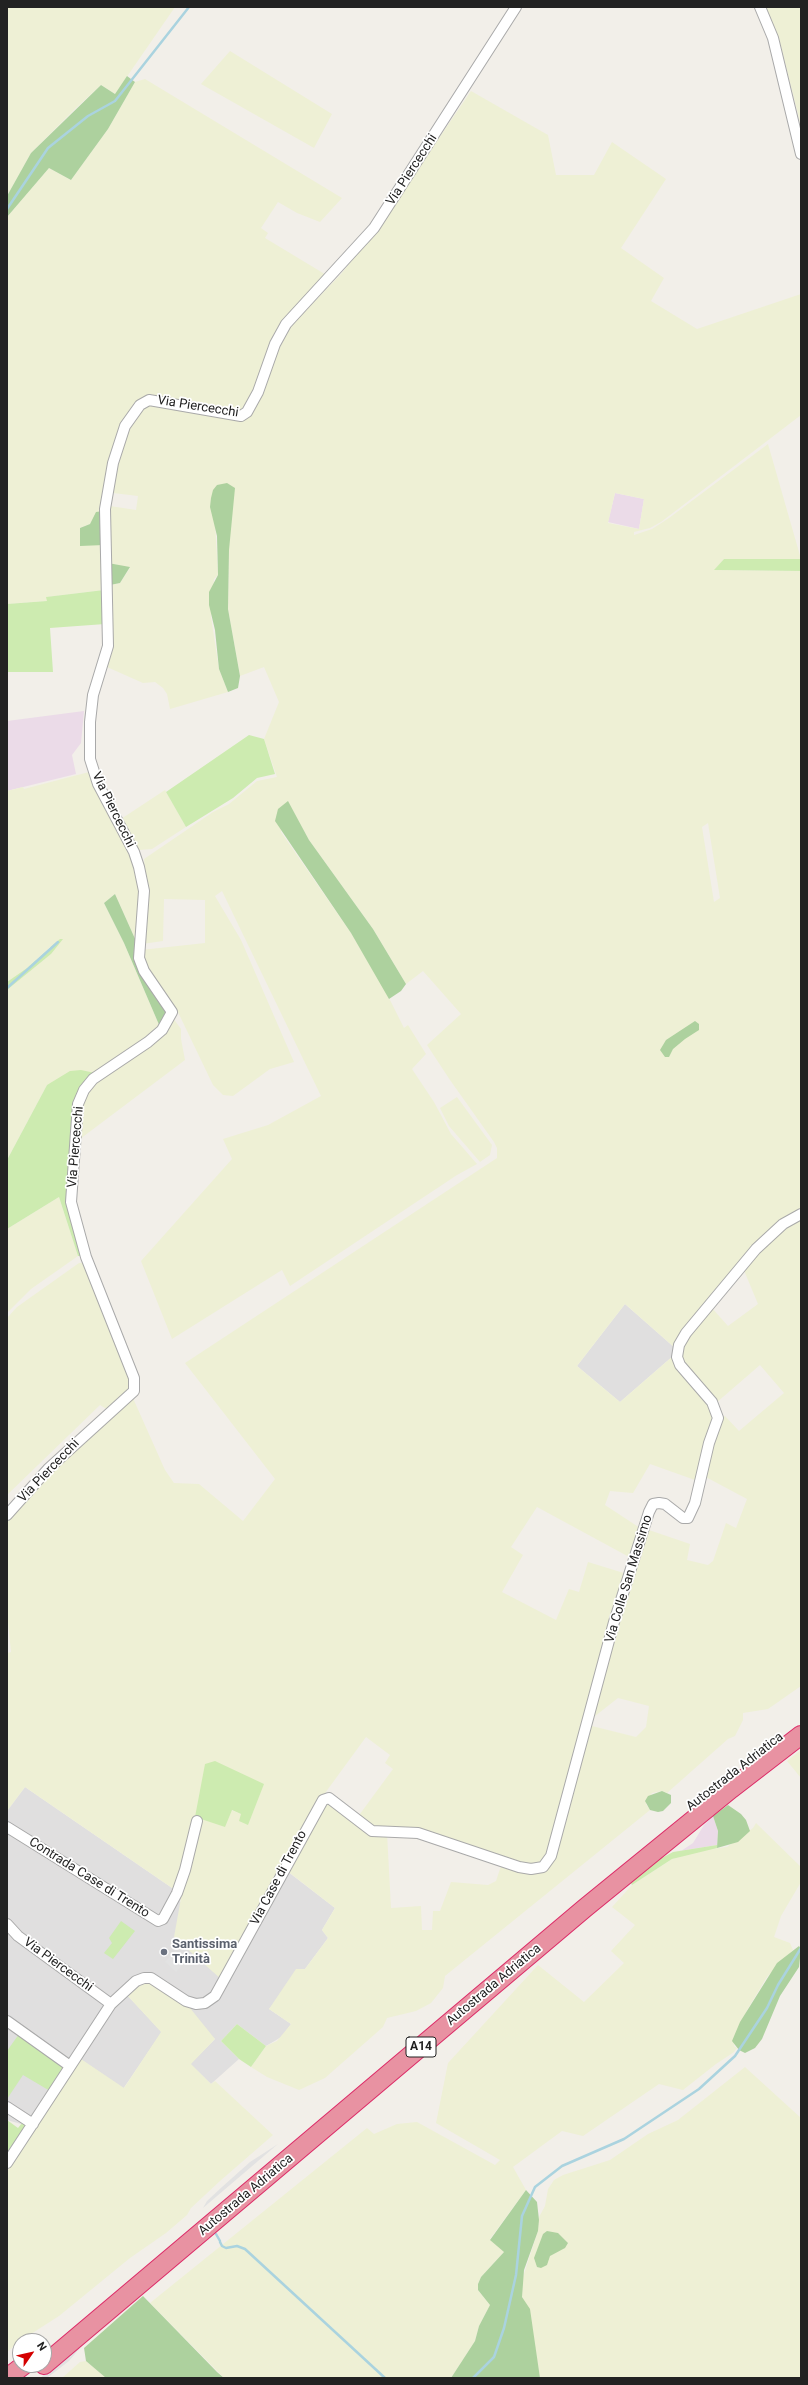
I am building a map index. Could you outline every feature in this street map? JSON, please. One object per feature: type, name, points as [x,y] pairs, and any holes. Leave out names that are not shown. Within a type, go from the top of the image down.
[{"type":"highway","name":"Autostrada Adriatica","points":[[52,2343],[650,1838],[801,1720]]},
{"type":"highway","name":"Autostrada Adriatica","points":[[52,2358],[585,1908],[731,1789],[801,1735]]},
{"type":"street","name":"Via Piercecchi","points":[[7,1515],[48,1470],[134,1391],[134,1378],[86,1257],[71,1202],[78,1104],[84,1090],[93,1079],[157,1034],[168,1022],[172,1012],[144,971],[139,958],[144,891],[139,867],[134,852],[98,784],[90,759],[90,722],[93,695],[104,665],[108,646],[105,510],[113,463],[125,426],[140,405],[149,400],[241,416],[247,412],[256,397],[275,344],[286,324],[374,228],[516,7]]},
{"type":"street","points":[[760,7],[773,38],[801,154]]},
{"type":"street","name":"Via Colle San Massimo","points":[[543,1867],[551,1856],[614,1622],[649,1512],[653,1504],[659,1503],[664,1504],[683,1518],[688,1518],[695,1503],[709,1443],[718,1418],[712,1402],[680,1365],[677,1357],[679,1345],[686,1333],[756,1249],[783,1224],[801,1214]]},
{"type":"street","name":"Via Case di Trento","points":[[7,2163],[111,2004],[136,1981],[144,1978],[155,1980],[186,2001],[196,2004],[205,2003],[215,1996],[323,1800],[329,1798],[372,1831],[418,1833],[519,1867],[531,1869],[543,1867]]},
{"type":"street","name":"Contrada Case di Trento","points":[[7,1826],[158,1921],[163,1920],[177,1894],[185,1870],[197,1821]]},
{"type":"street","name":"Via Piercecchi","points":[[7,1924],[18,1936],[111,2004]]},
{"type":"street","points":[[7,2021],[70,2066]]},
{"type":"street","points":[[7,2107],[33,2124]]},
{"type":"shaded area","points":[[615,493],[644,499],[639,529],[608,522]]},
{"type":"shaded area","points":[[84,711],[81,743],[72,755],[76,774],[7,791],[7,721]]},
{"type":"shaded area","points":[[625,1304],[675,1348],[673,1356],[620,1402],[577,1366]]},
{"type":"shaded area","points":[[25,1787],[175,1890],[183,1887],[180,1902],[283,1868],[335,1908],[322,1930],[328,1938],[305,1969],[269,2009],[291,2024],[283,2036],[266,2046],[237,2024],[221,2041],[239,2059],[211,2084],[190,2064],[215,2039],[131,1991],[126,1994],[162,2032],[123,2089],[73,2054],[28,2126],[7,2120],[7,1811]]},
{"type":"shaded area","points":[[713,1816],[718,1831],[717,1845],[682,1851],[693,1843],[704,1825]]},
{"type":"shaded area","points":[[175,1950],[187,1960],[176,1972],[165,1962]]},
{"type":"shaded area","points":[[278,2144],[203,2208],[207,2201],[250,2162]]},
{"type":"shaded area","points":[[85,2342],[69,2361],[47,2378],[40,2378],[46,2373],[52,2373],[52,2368]]},
{"type":"green space","points":[[7,7],[175,7],[115,94],[101,85],[76,108],[31,153],[7,196]]},
{"type":"green space","points":[[766,7],[801,7],[801,126],[779,39]]},
{"type":"green space","points":[[230,51],[332,114],[314,148],[201,84]]},
{"type":"green space","points":[[127,76],[135,82],[108,129],[71,180],[49,168],[7,217],[7,196],[31,153],[101,85],[115,94]]},
{"type":"green space","points":[[145,79],[342,198],[320,222],[297,213],[278,202],[261,228],[268,233],[265,238],[328,276],[303,302],[262,372],[242,415],[149,398],[133,409],[103,511],[95,516],[90,524],[80,528],[104,545],[104,590],[47,597],[47,601],[7,604],[7,217],[49,168],[71,180],[108,129],[135,82]]},
{"type":"green space","points":[[471,91],[548,135],[556,175],[594,175],[612,142],[666,179],[621,248],[664,278],[651,301],[697,329],[801,294],[801,415],[661,522],[650,528],[634,532],[634,535],[652,529],[669,518],[768,444],[801,559],[724,559],[715,570],[801,571],[801,1209],[781,1221],[675,1348],[625,1304],[577,1366],[620,1402],[673,1356],[710,1401],[717,1418],[695,1480],[650,1464],[633,1493],[610,1491],[605,1505],[640,1528],[631,1558],[537,1507],[511,1547],[523,1555],[502,1592],[556,1620],[569,1589],[579,1592],[588,1562],[627,1574],[547,1859],[531,1868],[467,1848],[378,1829],[357,1818],[393,1769],[385,1763],[390,1755],[366,1737],[320,1800],[222,1980],[174,1937],[183,1887],[175,1890],[25,1787],[7,1811],[7,1653],[11,1652],[7,1612],[7,1520],[40,1482],[132,1396],[165,1470],[174,1483],[199,1484],[243,1521],[275,1479],[185,1363],[497,1158],[497,1148],[494,1142],[427,1045],[461,1014],[423,971],[406,984],[373,929],[309,840],[288,802],[281,832],[351,933],[385,990],[404,1028],[408,1025],[426,1054],[412,1069],[434,1102],[451,1134],[477,1164],[457,1175],[290,1286],[282,1270],[172,1339],[141,1261],[232,1159],[223,1139],[268,1125],[321,1096],[222,891],[215,896],[241,940],[294,1062],[270,1069],[233,1096],[223,1095],[213,1085],[176,1008],[149,972],[141,950],[205,943],[205,900],[164,899],[163,941],[142,944],[147,898],[144,859],[213,812],[229,804],[257,781],[277,777],[264,739],[279,702],[264,667],[240,676],[228,609],[229,550],[215,521],[218,575],[214,579],[211,617],[219,669],[228,692],[170,709],[167,694],[163,688],[155,682],[143,683],[107,667],[113,650],[110,585],[120,583],[130,568],[108,563],[110,506],[136,510],[138,496],[113,493],[122,441],[134,419],[149,403],[242,419],[291,326],[341,274],[377,229]],"holes":[[[615,493],[644,499],[639,529],[608,523]],[[708,823],[720,898],[714,902],[702,827]],[[264,1784],[241,1814],[231,1810]]]},
{"type":"green space","points":[[227,483],[235,488],[229,550],[228,609],[240,676],[238,688],[228,692],[219,669],[215,630],[209,605],[209,592],[218,575],[217,536],[210,507],[211,498],[213,490],[217,485]]},
{"type":"green space","points":[[103,511],[104,545],[80,546],[80,528],[90,524],[96,512]]},
{"type":"green space","points":[[724,559],[801,559],[801,571],[714,570]]},
{"type":"green space","points":[[108,563],[130,567],[120,583],[110,585]]},
{"type":"green space","points":[[104,590],[105,624],[50,628],[53,672],[7,672],[7,604],[47,601],[46,597]]},
{"type":"green space","points":[[249,735],[264,739],[275,774],[257,778],[233,798],[186,827],[166,792]]},
{"type":"green space","points":[[93,771],[135,858],[141,892],[136,941],[115,894],[104,903],[124,943],[160,1027],[147,1041],[95,1073],[47,1085],[7,1160],[7,990],[51,954],[50,947],[27,968],[7,982],[7,791],[23,787],[24,789]]},
{"type":"green space","points":[[165,790],[186,827],[152,849],[139,850],[121,819]]},
{"type":"green space","points":[[288,801],[309,840],[373,929],[406,984],[401,991],[389,999],[351,933],[275,821],[278,809]]},
{"type":"green space","points":[[115,894],[136,941],[135,949],[170,1012],[160,1027],[124,943],[104,903]]},
{"type":"green space","points":[[60,939],[63,939],[51,954],[7,990],[7,982],[27,968]]},
{"type":"green space","points":[[173,1018],[181,1029],[181,1039],[185,1060],[76,1142],[81,1104],[95,1082]]},
{"type":"green space","points":[[695,1021],[699,1024],[699,1030],[673,1049],[669,1057],[665,1057],[660,1050],[666,1040]]},
{"type":"green space","points":[[81,1070],[95,1073],[83,1087],[71,1170],[85,1256],[78,1256],[59,1197],[7,1229],[7,1160],[47,1085],[70,1071]]},
{"type":"green space","points":[[457,1097],[492,1145],[490,1155],[480,1162],[449,1126],[440,1108]]},
{"type":"green space","points":[[59,1197],[78,1256],[31,1289],[7,1313],[7,1229]]},
{"type":"green space","points":[[801,1218],[801,1686],[768,1709],[743,1713],[743,1720],[735,1736],[728,1739],[667,1793],[662,1791],[652,1793],[646,1804],[650,1810],[445,1976],[443,1988],[431,2003],[416,2011],[387,2018],[383,2027],[325,2078],[299,2090],[267,2077],[251,2067],[266,2046],[277,2041],[291,2024],[269,2009],[296,1969],[305,1969],[328,1938],[322,1930],[335,1908],[286,1870],[326,1804],[332,1803],[360,1825],[387,1833],[391,1908],[421,1906],[422,1930],[432,1930],[433,1911],[440,1911],[451,1882],[488,1885],[496,1881],[502,1863],[545,1868],[588,1725],[636,1737],[646,1727],[649,1706],[618,1698],[590,1720],[646,1529],[690,1544],[687,1560],[708,1565],[713,1561],[726,1523],[736,1528],[747,1499],[702,1475],[720,1420],[725,1416],[739,1431],[784,1393],[760,1365],[716,1403],[686,1368],[681,1351],[684,1343],[711,1307],[728,1326],[758,1304],[743,1268],[775,1234]]},
{"type":"green space","points":[[79,1263],[86,1263],[133,1383],[127,1392],[108,1410],[100,1405],[7,1495],[7,1318],[17,1307]]},
{"type":"green space","points":[[801,1750],[801,1778],[787,1761]]},
{"type":"green space","points":[[215,1761],[264,1784],[248,1825],[239,1821],[241,1814],[232,1810],[225,1827],[195,1817],[205,1764]]},
{"type":"green space","points":[[662,1791],[671,1795],[671,1803],[663,1811],[658,1812],[650,1810],[645,1801],[648,1796]]},
{"type":"green space","points":[[728,1805],[741,1814],[746,1820],[750,1831],[738,1842],[717,1848],[718,1831],[713,1816]]},
{"type":"green space","points":[[756,1823],[801,1867],[801,1882],[781,1916],[774,1937],[790,1943],[793,1950],[767,1977],[747,2010],[734,2046],[737,2048],[734,2052],[683,2090],[659,2084],[583,2136],[562,2131],[513,2167],[526,2190],[490,2239],[504,2252],[481,2277],[478,2284],[478,2290],[490,2305],[479,2326],[475,2341],[451,2378],[224,2378],[150,2303],[367,2128],[374,2134],[397,2124],[417,2122],[495,2165],[500,2160],[436,2123],[448,2063],[538,1965],[584,2002],[624,1963],[611,1951],[635,1925],[612,1907],[632,1885],[672,1859],[702,1850],[727,1847],[753,1828]]},
{"type":"green space","points":[[717,1845],[717,1848],[672,1859],[632,1885],[630,1882],[660,1859],[673,1852]]},
{"type":"green space","points":[[121,1921],[135,1931],[113,1959],[104,1953],[112,1943],[109,1938]]},
{"type":"green space","points":[[799,1946],[801,1949],[799,1967],[780,1996],[762,2039],[755,2048],[745,2053],[739,2050],[732,2041],[740,2022],[777,1963]]},
{"type":"green space","points":[[149,1981],[186,2003],[215,2039],[191,2064],[211,2084],[215,2081],[273,2135],[220,2181],[191,2208],[187,2215],[166,2233],[130,2258],[59,2316],[32,2333],[12,2333],[12,2348],[7,2352],[7,2172],[81,2059],[124,2088],[161,2032],[126,1994]]},
{"type":"green space","points":[[237,2024],[266,2046],[251,2067],[239,2059],[221,2041]]},
{"type":"green space","points":[[19,2034],[65,2065],[50,2091],[23,2075],[7,2099],[7,2051]]},
{"type":"green space","points":[[745,2067],[801,2118],[801,2378],[540,2378],[533,2335],[522,2297],[522,2280],[538,2231],[539,2217],[545,2206],[548,2189],[554,2180],[563,2175],[610,2160],[648,2134],[678,2120]]},
{"type":"green space","points":[[7,2120],[18,2128],[22,2123],[28,2126],[7,2156]]},
{"type":"green space","points":[[526,2190],[537,2202],[539,2220],[538,2231],[524,2270],[522,2297],[530,2309],[540,2378],[451,2378],[475,2341],[479,2326],[490,2305],[478,2290],[478,2284],[481,2277],[504,2252],[490,2240]]},
{"type":"green space","points":[[547,2231],[558,2233],[568,2243],[565,2248],[550,2256],[547,2265],[541,2268],[537,2267],[534,2258],[543,2234]]},
{"type":"green space","points":[[143,2296],[224,2378],[106,2378],[86,2361],[84,2348]]},
{"type":"green space","points":[[86,2361],[106,2378],[62,2378],[80,2362]]},
{"type":"waterway","points":[[7,209],[48,148],[88,116],[115,101],[189,7]]},
{"type":"waterway","points":[[7,988],[58,942]]},
{"type":"waterway","points":[[473,2378],[494,2357],[504,2328],[516,2275],[522,2216],[535,2187],[562,2166],[624,2139],[699,2089],[735,2056],[767,2008],[778,1985],[801,1948]]},
{"type":"waterway","points":[[216,2234],[220,2241]]},
{"type":"waterway","points":[[220,2242],[222,2246],[226,2248],[237,2246],[245,2249],[385,2378]]},
{"type":"place","name":"Santissima Trinità","points":[[164,1952]]}]
